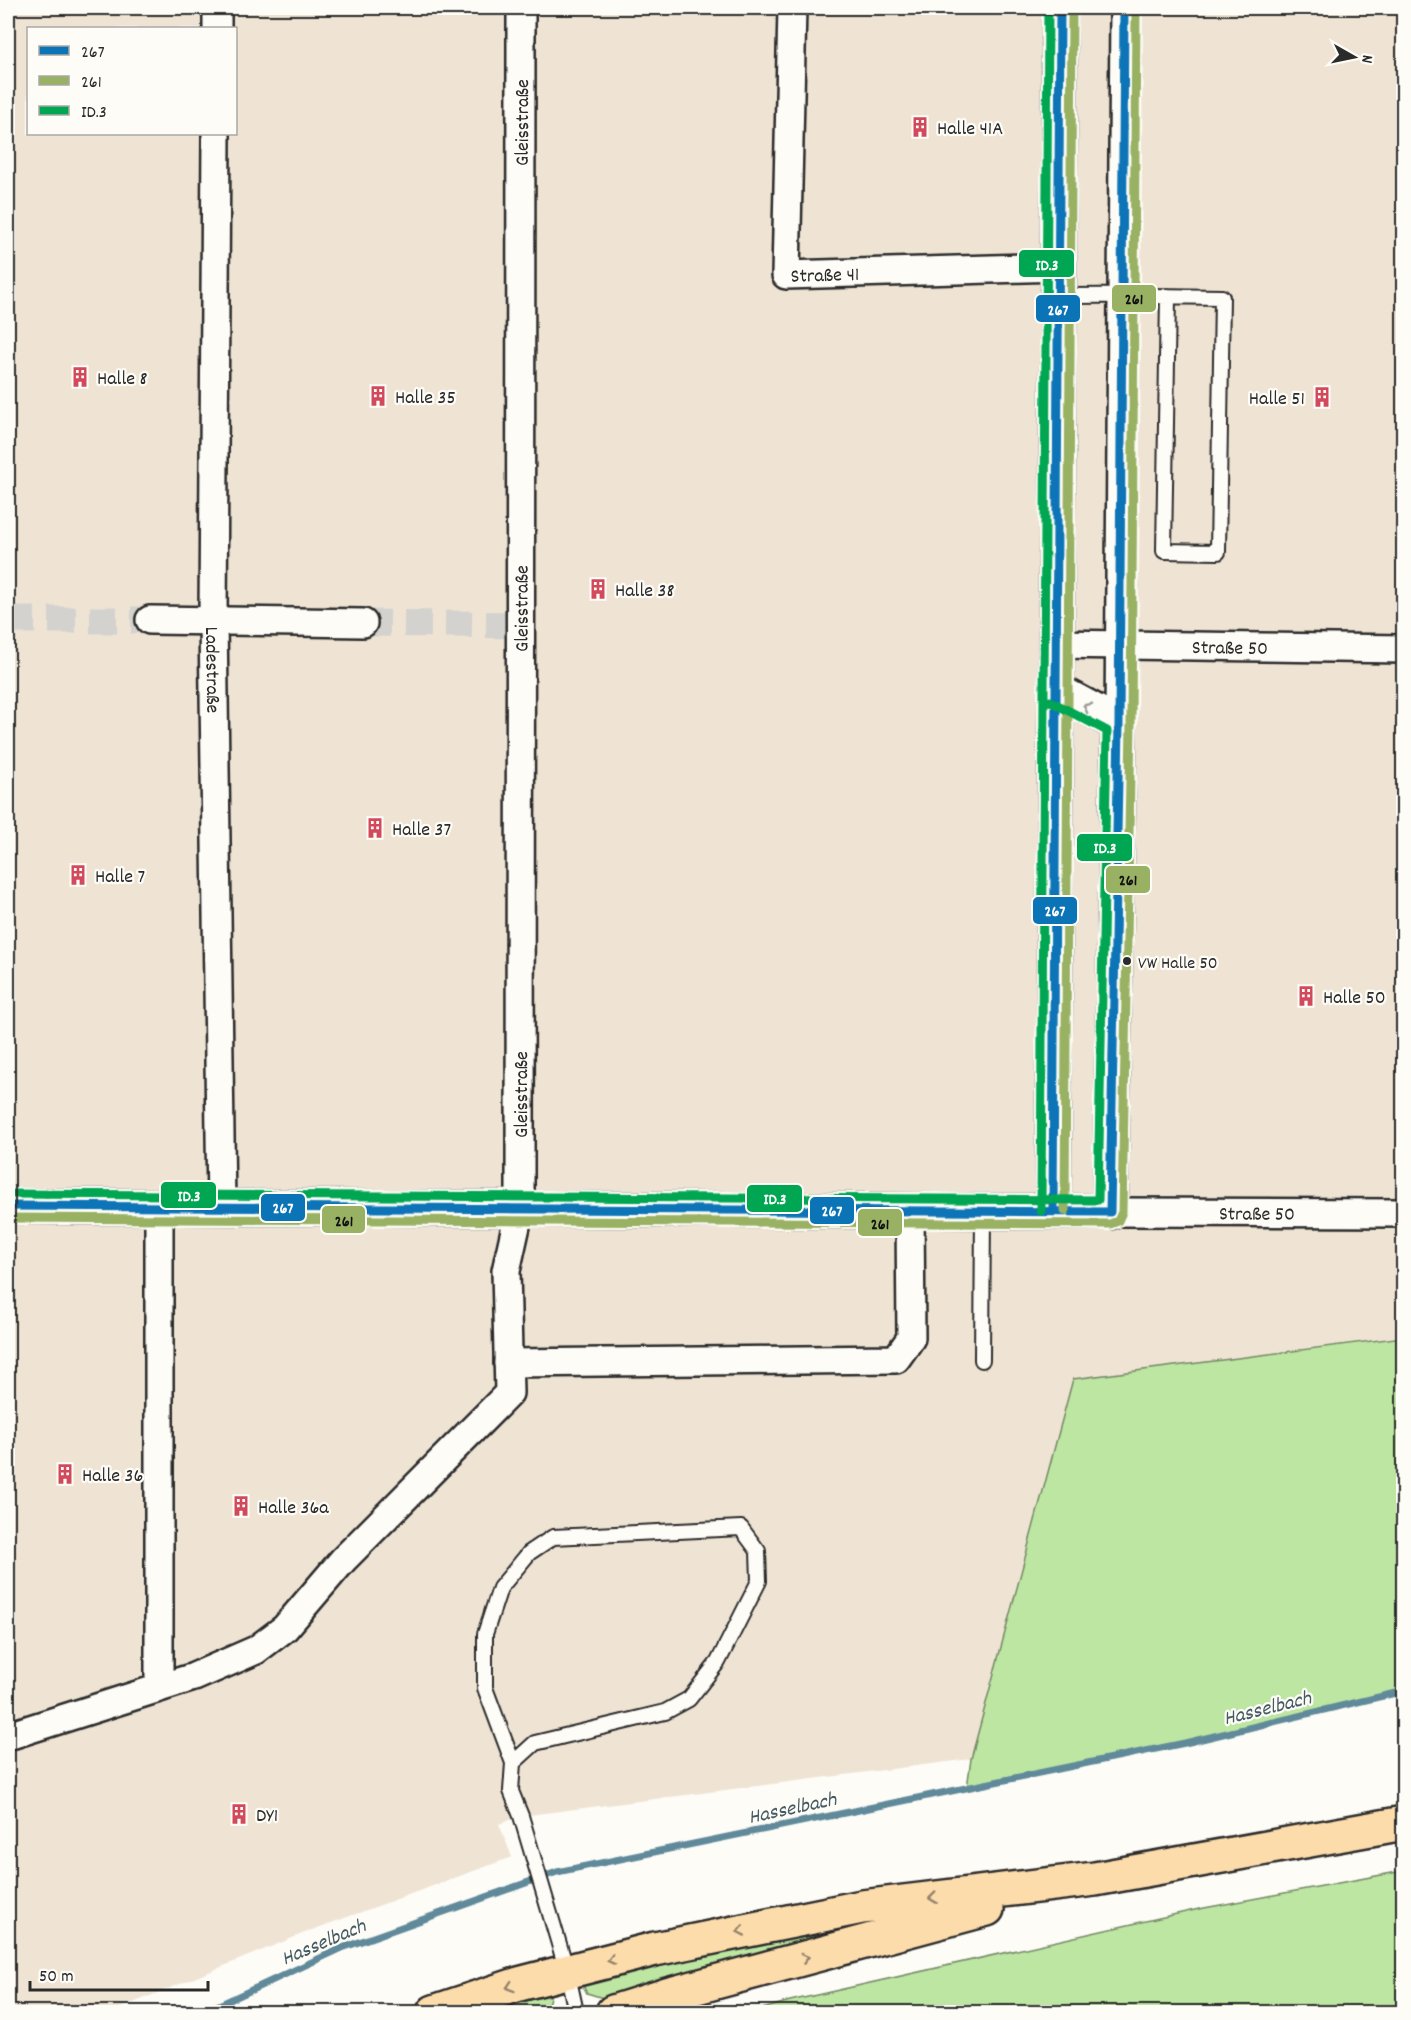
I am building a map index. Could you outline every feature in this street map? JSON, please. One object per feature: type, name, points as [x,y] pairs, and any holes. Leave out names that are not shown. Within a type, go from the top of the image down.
[{"type":"main road","points":[[434,2013],[567,1971],[655,1948],[862,1907],[1095,1879],[1404,1823]]},
{"type":"main road","points":[[613,2013],[667,1995],[1095,1879]]},
{"type":"street","points":[[217,8],[217,27]]},
{"type":"street","name":"Gleisstraße","points":[[8,1736],[194,1677],[256,1650],[285,1628],[343,1560],[509,1393],[506,1271],[520,1208],[521,8]]},
{"type":"street","name":"Straße 41","points":[[792,8],[786,275],[1060,281]]},
{"type":"street","points":[[1053,1211],[1060,8]]},
{"type":"street","points":[[8,1206],[1110,1212],[1119,724],[1124,8]]},
{"type":"street","name":"Ladestraße","points":[[216,135],[213,621],[221,1207]]},
{"type":"street","points":[[150,620],[363,623]]},
{"type":"street","name":"Straße 50","points":[[1056,644],[1404,649]]},
{"type":"street","points":[[1056,690],[1119,724]]},
{"type":"street","points":[[159,1207],[159,1688]]},
{"type":"street","points":[[508,1363],[896,1359],[911,1338],[910,1210]]},
{"type":"street","name":"Straße 50","points":[[1110,1212],[1404,1213]]},
{"type":"lane","points":[[1060,281],[1122,295],[1222,297],[1218,552],[1164,550],[1168,296]]},
{"type":"lane","points":[[982,1360],[983,1211]]},
{"type":"lane","points":[[513,1763],[535,1743],[665,1712],[689,1699],[718,1662],[759,1581],[758,1551],[741,1528],[553,1537],[529,1553],[500,1588],[485,1634],[485,1688],[513,1763],[511,1791],[532,1852],[567,1971],[576,2013]]},
{"type":"shaded area","points":[[8,8],[1403,8],[1403,1337],[1073,1379],[971,1759],[521,1816],[499,1824],[512,1857],[312,1930],[111,2012],[8,2012]]},
{"type":"green space","points":[[1403,1337],[1403,1691],[1185,1743],[967,1788],[971,1759],[1073,1379]]},
{"type":"green space","points":[[1403,1871],[1403,2012],[752,2012],[790,2001],[1199,1909]]},
{"type":"green space","points":[[843,1927],[844,1930],[603,1998],[587,1993],[581,1983],[660,1964]]},
{"type":"green space","points":[[551,1993],[548,2005],[527,2012],[491,2012]]},
{"type":"waterway","name":"Hasselbach","points":[[204,2012],[342,1948],[557,1872],[1185,1743],[1404,1691]]},
{"type":"tunnel","points":[[8,620],[150,620]]},
{"type":"tunnel","points":[[363,623],[522,625]]},
{"type":"transit line","name":"ID.3","points":[[1041,1211],[1048,8]]},
{"type":"transit line","name":"267","points":[[1053,1211],[1060,8]]},
{"type":"transit line","name":"261","points":[[1065,1211],[1072,8]]},
{"type":"transit line","name":"267","points":[[1110,1212],[1119,724],[1124,8]]},
{"type":"transit line","name":"261","points":[[8,1218],[1110,1224],[1118,1221],[1122,1212],[1131,724],[1136,8]]},
{"type":"transit line","name":"ID.3","points":[[8,1194],[1098,1200],[1107,731],[1050,701]]},
{"type":"transit line","name":"267","points":[[8,1206],[1107,1212]]},
{"type":"place","name":"Halle 41A","points":[[920,127]]},
{"type":"place","name":"Halle 8","points":[[80,377]]},
{"type":"place","name":"Halle 35","points":[[378,396]]},
{"type":"place","name":"Halle 51","points":[[1322,397]]},
{"type":"place","name":"Halle 38","points":[[598,589]]},
{"type":"place","name":"Halle 37","points":[[375,828]]},
{"type":"place","name":"Halle 7","points":[[78,875]]},
{"type":"place","name":"VW Halle 50","points":[[1127,961]]},
{"type":"place","name":"Halle 50","points":[[1306,996]]},
{"type":"place","name":"Halle 36","points":[[65,1474]]},
{"type":"place","name":"Halle 36a","points":[[241,1506]]},
{"type":"place","name":"DY1","points":[[239,1814]]}]
